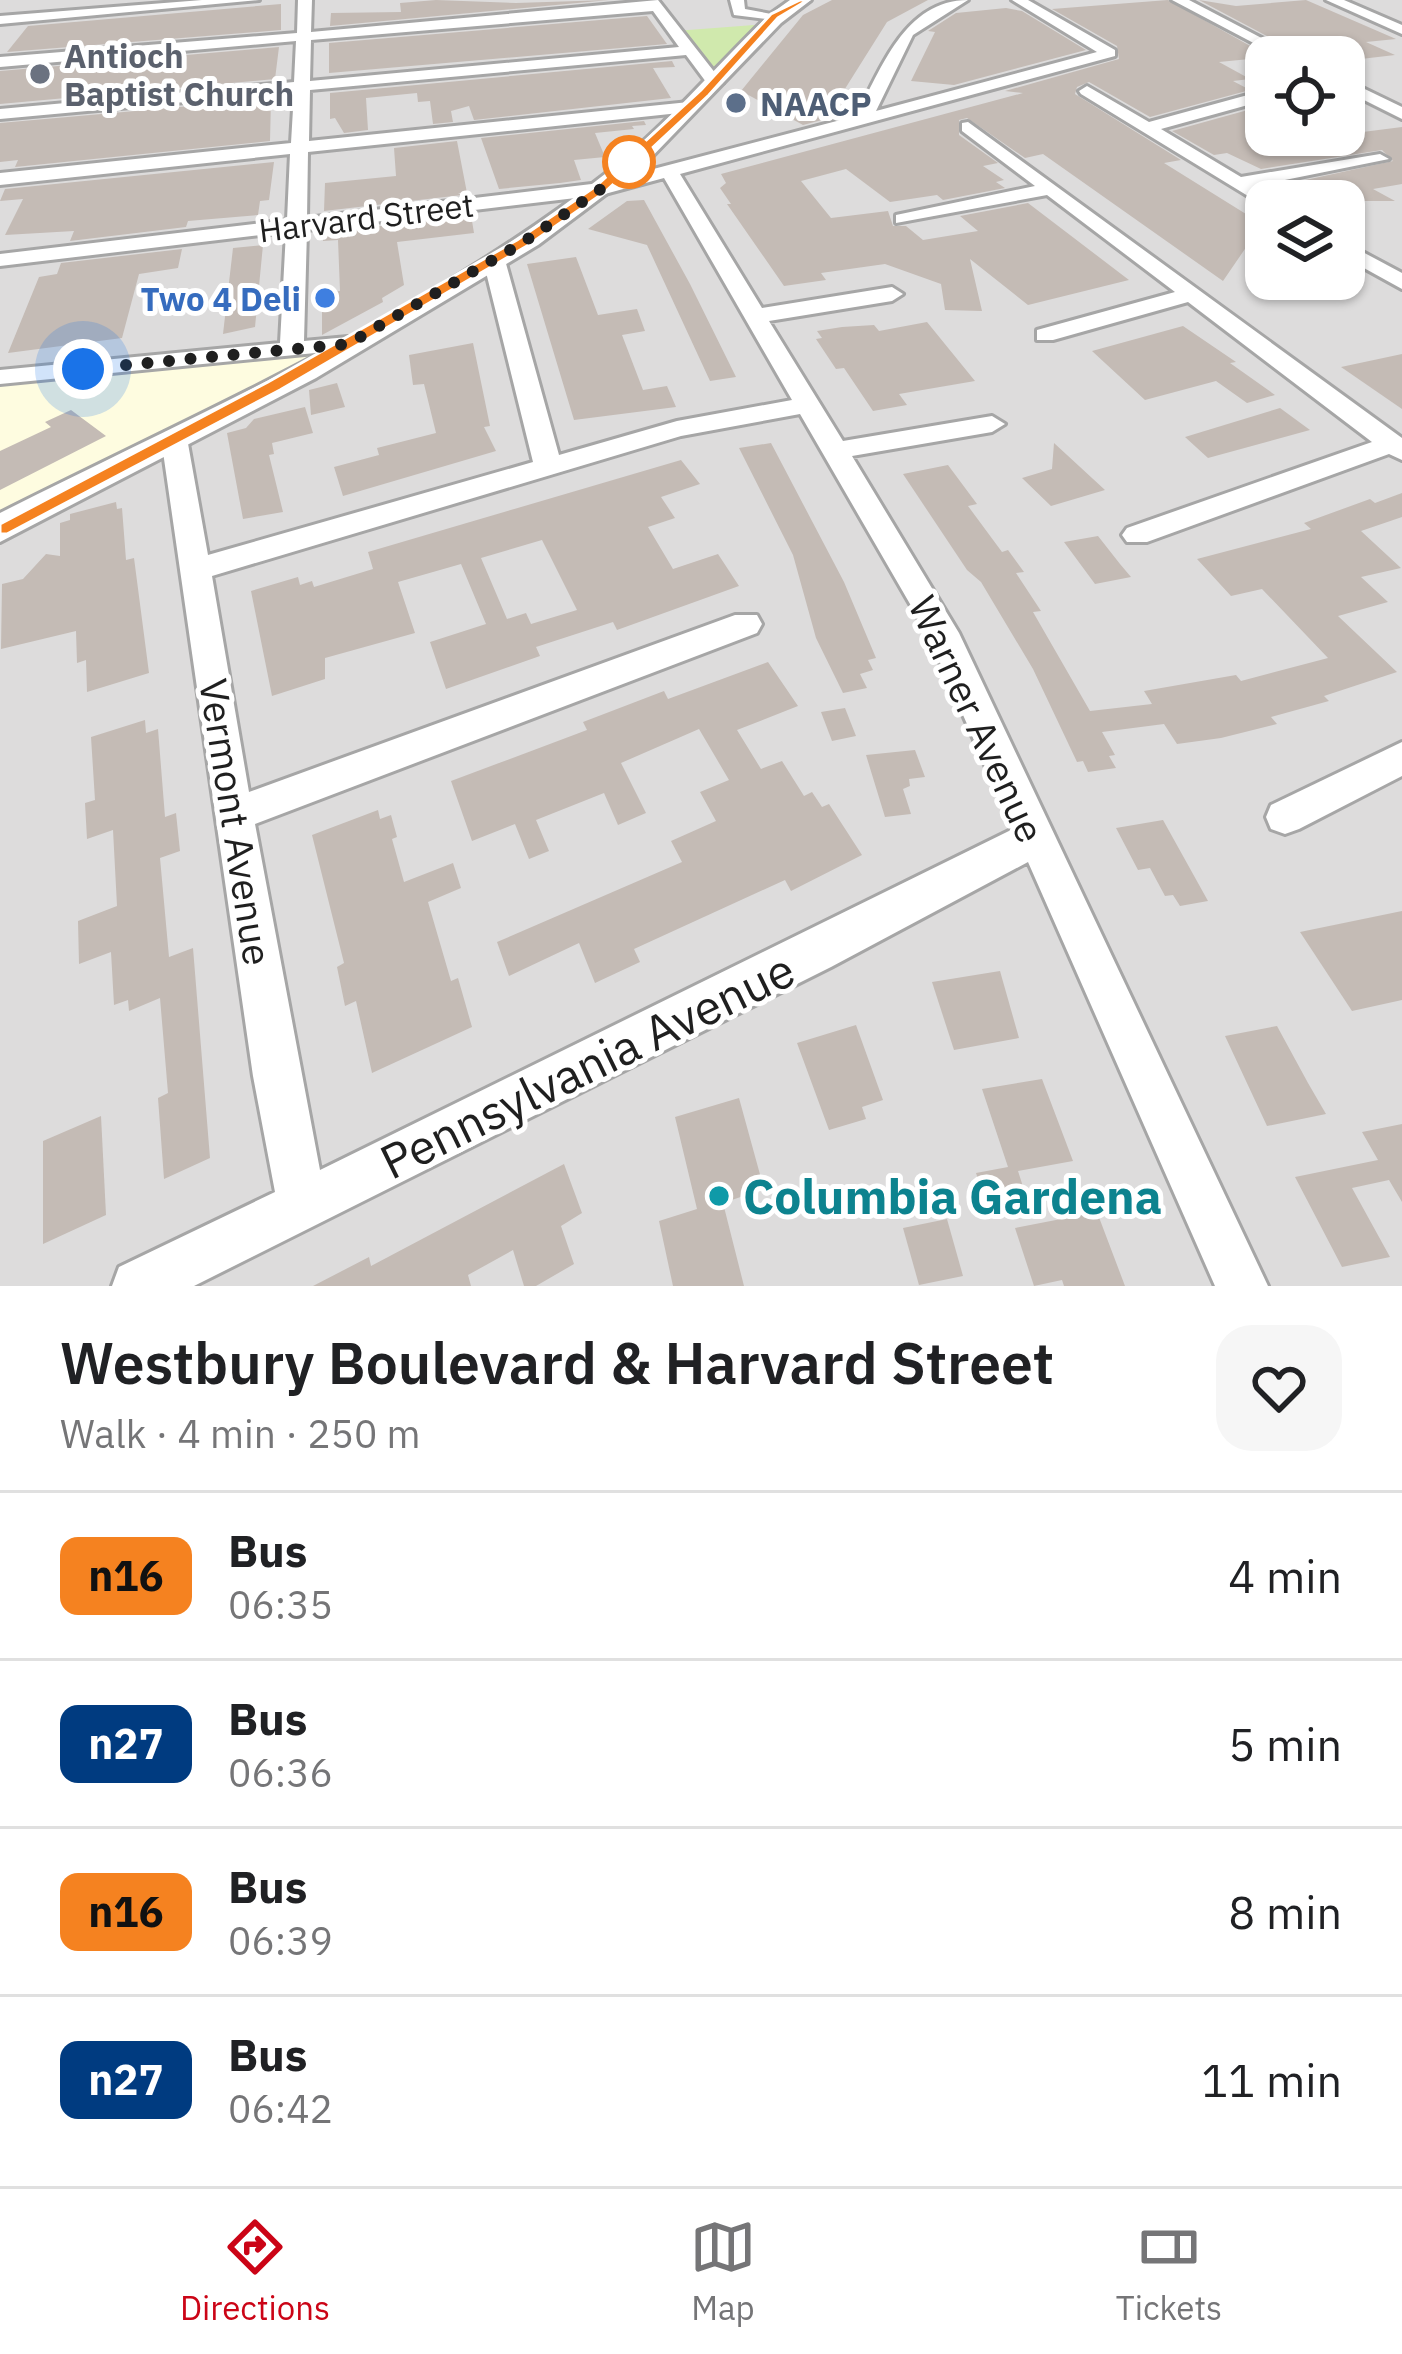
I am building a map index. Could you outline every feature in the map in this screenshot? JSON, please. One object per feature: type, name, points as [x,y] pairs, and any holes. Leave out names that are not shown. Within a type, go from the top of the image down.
[{"type":"street","points":[[0,36],[6,19],[25,0]]},
{"type":"street","points":[[6,19],[252,0]]},
{"type":"street","points":[[292,350],[305,0]]},
{"type":"street","points":[[736,0],[736,10],[763,15],[803,0]]},
{"type":"street","points":[[863,119],[907,33],[961,0]]},
{"type":"street","points":[[1022,2],[1062,0]]},
{"type":"street","points":[[1179,0],[1250,36]]},
{"type":"street","points":[[1333,0],[1402,30]]},
{"type":"street","name":"Harvard Street","points":[[630,161],[674,166],[729,154],[1111,53],[1022,2]]},
{"type":"street","points":[[0,62],[654,4],[715,83]]},
{"type":"street","points":[[0,529],[348,344],[494,260],[601,189],[715,83],[763,15]]},
{"type":"street","points":[[0,114],[690,50]]},
{"type":"street","points":[[1087,91],[1245,187]]},
{"type":"street","points":[[1365,95],[1402,114]]},
{"type":"street","points":[[1148,127],[1245,101]]},
{"type":"street","points":[[0,178],[689,107]]},
{"type":"street","points":[[968,127],[1397,448]]},
{"type":"street","name":"Harvard Street","points":[[0,260],[601,189],[729,154]]},
{"type":"street","points":[[1238,183],[1380,159]]},
{"type":"street","name":"Warner Avenue","points":[[670,173],[943,633],[1242,1286]]},
{"type":"street","points":[[903,219],[1052,188]]},
{"type":"street","points":[[1365,258],[1395,273]]},
{"type":"street","points":[[494,260],[548,466]]},
{"type":"street","points":[[755,316],[892,294]]},
{"type":"street","points":[[1045,335],[1193,294]]},
{"type":"street","points":[[0,377],[348,344]]},
{"type":"street","points":[[195,570],[677,429],[808,405]]},
{"type":"street","points":[[834,451],[992,424]]},
{"type":"street","name":"Vermont Avenue","points":[[173,439],[277,1076],[303,1205]]},
{"type":"street","points":[[1137,535],[1397,448]]},
{"type":"street","points":[[235,814],[746,624]]},
{"type":"street","points":[[1285,817],[1402,758]]},
{"type":"street","name":"Pennsylvania Avenue","points":[[138,1286],[816,952],[1034,838]]},
{"type":"shaded area","points":[[0,0],[1402,0],[1402,1286],[0,1286]]},
{"type":"shaded area","points":[[348,344],[0,529],[0,377]]},
{"type":"green space","points":[[769,24],[715,83],[675,31]]},
{"type":"building","points":[[609,0],[330,26],[331,13],[401,12],[400,3]]},
{"type":"building","points":[[832,0],[928,0],[887,22],[826,119],[803,125],[741,91],[803,15]]},
{"type":"building","points":[[1168,0],[1245,43],[1245,59],[1219,62],[1245,76],[1233,81],[1245,91],[1150,117],[1089,82],[1077,87],[1075,94],[1181,160],[1164,163],[1245,213],[1245,249],[1223,281],[1043,154],[1025,158],[967,118],[959,120],[959,135],[998,163],[983,166],[1004,180],[996,182],[1005,188],[943,200],[937,195],[890,202],[846,169],[801,181],[831,218],[888,211],[893,226],[906,226],[923,240],[978,231],[960,216],[1028,203],[1129,280],[1028,305],[970,259],[982,311],[945,310],[941,284],[885,264],[821,273],[826,280],[784,286],[727,204],[731,204],[720,188],[726,183],[721,174],[1023,93],[1005,91],[1119,59],[1117,46],[1052,9]]},
{"type":"building","points":[[1199,0],[1236,6],[1306,0],[1396,39],[1366,42],[1395,55],[1365,59],[1365,36],[1267,36]]},
{"type":"building","points":[[281,4],[281,30],[7,52],[28,26]]},
{"type":"building","points":[[1022,11],[1086,50],[954,85],[911,81],[935,32],[928,31],[956,13]]},
{"type":"building","points":[[647,16],[667,44],[329,73],[329,43]]},
{"type":"building","points":[[279,47],[275,79],[0,104],[0,71]]},
{"type":"building","points":[[672,61],[675,67],[653,68],[671,98],[474,120],[469,106],[451,111],[453,122],[433,124],[430,101],[418,102],[417,93],[366,98],[368,130],[344,133],[335,118],[330,119],[330,93]]},
{"type":"building","points":[[271,99],[270,141],[15,167],[18,160],[0,162],[0,123]]},
{"type":"building","points":[[1245,111],[1245,156],[1344,156],[1261,169],[1227,153],[1214,155],[1172,131]]},
{"type":"building","points":[[644,121],[646,125],[632,126],[634,129],[595,133],[605,157],[574,160],[581,180],[560,183],[499,189],[481,138]]},
{"type":"building","points":[[1402,127],[1402,184],[1373,189],[1395,201],[1365,201],[1365,180],[1305,180],[1393,161],[1382,150],[1365,153],[1365,132]]},
{"type":"building","points":[[457,141],[467,193],[324,211],[325,183],[396,176],[394,148]]},
{"type":"building","points":[[274,162],[269,200],[260,201],[258,215],[188,221],[186,227],[70,241],[74,231],[5,235],[23,199],[0,201],[5,189]]},
{"type":"building","points":[[644,200],[736,377],[710,381],[647,245],[588,229],[627,201]]},
{"type":"building","points":[[471,215],[474,233],[397,242],[404,285],[322,335],[322,293],[340,291],[338,240],[323,241],[323,233]]},
{"type":"building","points":[[263,245],[255,327],[223,334],[233,248]]},
{"type":"building","points":[[182,249],[178,268],[139,274],[122,338],[8,353],[39,277],[57,274],[61,263]]},
{"type":"building","points":[[576,257],[598,315],[637,309],[645,331],[622,335],[643,390],[667,386],[676,407],[574,420],[527,264]]},
{"type":"building","points":[[927,322],[975,381],[899,394],[907,405],[873,411],[844,368],[836,369],[816,339],[822,338],[817,331],[842,327],[874,325],[879,331]]},
{"type":"building","points":[[1183,326],[1275,395],[1247,403],[1216,381],[1145,400],[1092,351]]},
{"type":"building","points":[[473,343],[490,426],[484,427],[496,451],[343,496],[334,467],[379,455],[377,448],[436,433],[424,384],[413,385],[409,355]]},
{"type":"building","points":[[1402,354],[1402,409],[1341,367]]},
{"type":"building","points":[[337,383],[345,407],[311,415],[309,390]]},
{"type":"building","points":[[305,407],[313,433],[272,443],[274,454],[269,455],[283,512],[243,519],[227,433],[246,428],[254,419]]},
{"type":"building","points":[[1280,408],[1310,430],[1208,458],[1185,437]]},
{"type":"building","points":[[71,410],[106,436],[0,490],[0,451],[51,427],[45,422]]},
{"type":"building","points":[[771,443],[844,582],[876,658],[868,660],[873,670],[860,674],[867,688],[843,693],[816,638],[793,555],[739,448]]},
{"type":"building","points":[[1054,443],[1105,490],[1051,506],[1022,478],[1052,469]]},
{"type":"building","points":[[681,460],[700,484],[661,497],[675,518],[648,527],[673,569],[718,554],[739,586],[617,630],[613,622],[536,647],[540,656],[446,689],[430,642],[486,624],[461,564],[398,582],[415,633],[325,658],[325,679],[272,696],[251,591],[298,577],[300,585],[312,581],[314,587],[373,569],[368,552]],"holes":[[[542,540],[577,610],[531,624],[526,613],[507,619],[481,558]]]},
{"type":"building","points":[[948,465],[977,504],[968,506],[1002,552],[1008,550],[1024,572],[1016,573],[1041,611],[1033,612],[1090,711],[1152,704],[1144,691],[1236,675],[1241,681],[1328,658],[1262,589],[1231,596],[1197,559],[1311,529],[1304,523],[1370,499],[1375,503],[1402,493],[1402,517],[1361,531],[1401,568],[1361,577],[1388,602],[1338,616],[1397,672],[1324,696],[1329,701],[1271,717],[1277,724],[1221,738],[1177,744],[1164,724],[1102,732],[1115,755],[1109,756],[1116,768],[1088,772],[1083,761],[1077,762],[1033,669],[981,582],[967,570],[903,474]]},
{"type":"building","points":[[116,502],[117,509],[122,508],[126,560],[134,558],[149,673],[87,692],[86,660],[77,663],[76,631],[1,649],[2,584],[23,579],[46,554],[60,556],[60,523],[70,520],[70,514]]},
{"type":"building","points":[[1098,536],[1131,577],[1095,584],[1064,542]]},
{"type":"building","points":[[768,662],[798,706],[737,730],[761,769],[782,761],[804,796],[812,792],[822,807],[829,804],[862,855],[791,891],[785,880],[634,949],[640,962],[595,983],[579,943],[509,976],[497,942],[682,862],[671,841],[716,821],[700,792],[729,780],[699,729],[621,763],[646,813],[618,825],[604,793],[536,820],[549,851],[529,859],[515,824],[472,841],[451,781],[587,730],[583,722],[664,691],[668,699]]},
{"type":"building","points":[[845,708],[856,736],[832,741],[821,712]]},
{"type":"building","points":[[145,720],[146,733],[158,729],[165,817],[176,813],[180,851],[160,858],[169,957],[193,948],[210,1158],[164,1179],[158,1098],[168,1093],[160,998],[129,1011],[128,1000],[114,1005],[111,952],[79,964],[78,921],[117,906],[113,830],[87,839],[85,803],[95,800],[91,737]]},
{"type":"building","points":[[915,750],[925,777],[909,779],[910,786],[903,789],[911,814],[885,817],[866,755]]},
{"type":"building","points":[[378,810],[380,819],[391,815],[404,882],[453,863],[461,888],[428,902],[451,981],[458,978],[472,1027],[372,1073],[356,1001],[345,1006],[337,967],[344,963],[312,835]]},
{"type":"building","points":[[1163,820],[1208,901],[1180,906],[1173,895],[1165,896],[1150,868],[1138,870],[1116,828]]},
{"type":"building","points":[[1402,911],[1402,1000],[1352,1011],[1300,932]]},
{"type":"building","points":[[1000,971],[1019,1038],[954,1050],[932,982]]},
{"type":"building","points":[[856,1025],[883,1100],[862,1107],[866,1119],[829,1130],[797,1043]]},
{"type":"building","points":[[1277,1026],[1326,1114],[1267,1126],[1225,1036]]},
{"type":"building","points":[[1042,1079],[1073,1161],[1018,1171],[1026,1196],[986,1203],[976,1173],[1008,1167],[982,1089]]},
{"type":"building","name":"Columbia Gardena","points":[[739,1098],[764,1189],[723,1203],[744,1286],[673,1286],[659,1221],[697,1209],[675,1117]]},
{"type":"building","points":[[101,1116],[106,1215],[43,1244],[43,1141]]},
{"type":"building","points":[[1402,1124],[1402,1202],[1389,1180],[1352,1188],[1390,1257],[1342,1267],[1295,1177],[1378,1160],[1362,1132]]},
{"type":"building","points":[[564,1164],[582,1213],[561,1226],[574,1264],[536,1286],[524,1286],[513,1250],[468,1275],[471,1286],[313,1286],[369,1257],[371,1266]]},
{"type":"building","points":[[1097,1212],[1125,1286],[1064,1286],[1062,1280],[1034,1286],[1015,1228]]},
{"type":"building","points":[[947,1219],[963,1276],[919,1285],[903,1228]]},
{"type":"bus line","name":"n16","points":[[0,529],[274,386],[522,243],[601,189],[705,93],[775,16],[803,0]]},
{"type":"place","name":"Antioch Baptist Church","points":[[40,74]]},
{"type":"place","name":"NAACP","points":[[736,103]]},
{"type":"place","name":"Two 4 Deli","points":[[325,298]]},
{"type":"place","name":"Columbia Gardena","points":[[719,1196]]},
{"type":"route","points":[[83,369],[348,344],[522,243],[601,189],[629,162]]}]
